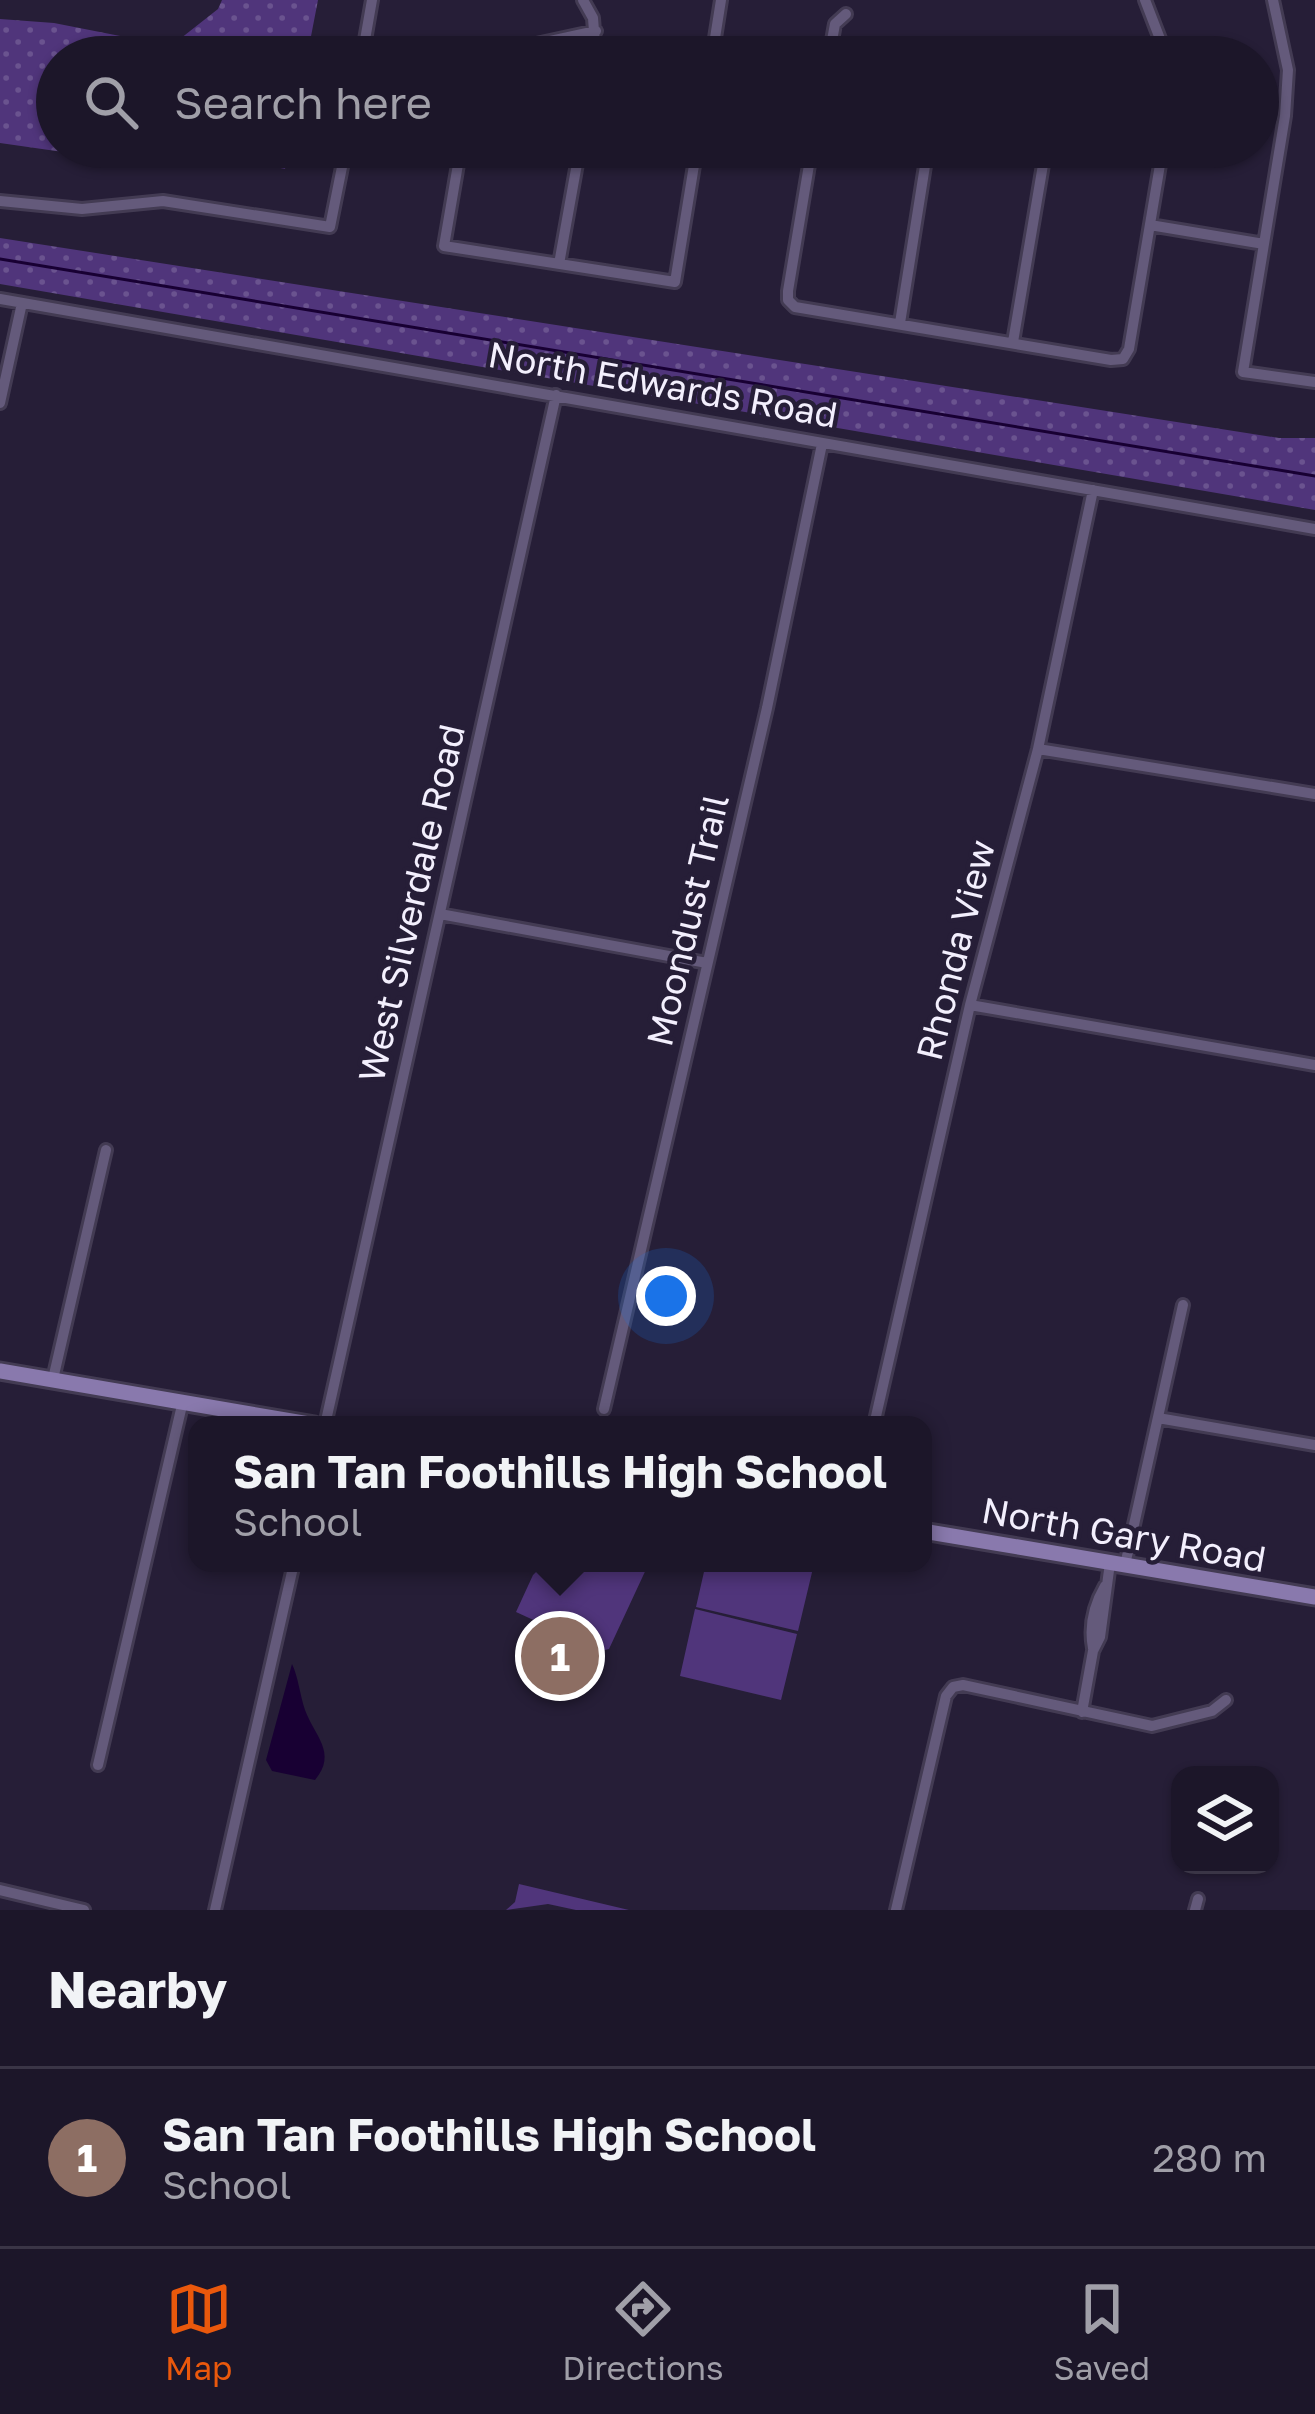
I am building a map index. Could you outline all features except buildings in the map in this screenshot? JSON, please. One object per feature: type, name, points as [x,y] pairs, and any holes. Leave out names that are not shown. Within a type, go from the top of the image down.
[{"type":"street","points":[[366,36],[372,0]]},
{"type":"street","points":[[583,0],[596,36]]},
{"type":"street","points":[[715,36],[721,0]]},
{"type":"street","points":[[1145,0],[1159,36]]},
{"type":"street","points":[[1273,0],[1288,70],[1279,153]]},
{"type":"street","points":[[833,36],[835,24],[846,14]]},
{"type":"street","points":[[573,36],[596,31]]},
{"type":"street","points":[[0,201],[69,208],[163,201],[330,227],[342,168]]},
{"type":"street","points":[[457,168],[444,246],[675,282],[694,168]]},
{"type":"street","points":[[560,264],[576,168]]},
{"type":"street","points":[[809,168],[788,300],[795,307],[1123,359],[1129,349],[1160,168]]},
{"type":"street","points":[[900,323],[925,168]]},
{"type":"street","points":[[1013,342],[1042,168]]},
{"type":"street","points":[[1276,168],[1243,372],[1315,382]]},
{"type":"street","points":[[1150,225],[1264,244]]},
{"type":"street","name":"North Edwards Road","points":[[0,299],[1315,529]]},
{"type":"street","points":[[0,403],[22,303]]},
{"type":"street","name":"West Silverdale Road","points":[[328,1416],[556,394]]},
{"type":"street","name":"Moondust Trail","points":[[604,1409],[795,585],[822,443]]},
{"type":"street","name":"Rhonda View","points":[[876,1416],[970,1005],[1038,748],[1093,490]]},
{"type":"street","points":[[1038,748],[1315,794]]},
{"type":"street","points":[[440,914],[707,963]]},
{"type":"street","points":[[970,1005],[1315,1065]]},
{"type":"street","points":[[53,1379],[106,1150]]},
{"type":"street","points":[[1082,1712],[1100,1637],[1105,1586],[1118,1564],[1183,1305]]},
{"type":"street","points":[[0,1370],[266,1416]]},
{"type":"street","points":[[98,1765],[183,1401]]},
{"type":"street","points":[[1158,1418],[1315,1445]]},
{"type":"street","name":"North Gary Road","points":[[932,1533],[1315,1597]]},
{"type":"street","points":[[215,1910],[292,1572]]},
{"type":"street","points":[[896,1910],[946,1696],[953,1687],[963,1685],[1152,1726],[1212,1711],[1226,1700]]},
{"type":"street","points":[[0,1890],[84,1910]]},
{"type":"shaded area","points":[[222,0],[318,0],[311,36],[184,36],[218,9]]},
{"type":"shaded area","points":[[0,19],[54,23],[120,36],[36,36],[36,148],[0,143]]},
{"type":"shaded area","points":[[0,238],[1279,438],[1315,438],[1315,510],[0,284]]},
{"type":"shaded area","points":[[645,1572],[609,1649],[601,1651],[516,1612],[533,1575]]},
{"type":"shaded area","points":[[704,1572],[812,1572],[798,1631],[696,1607]]},
{"type":"shaded area","points":[[695,1609],[797,1634],[781,1700],[680,1676]]},
{"type":"shaded area","points":[[292,1664],[324,1753],[315,1780],[272,1771],[266,1760]]},
{"type":"shaded area","points":[[519,1884],[629,1910],[576,1910],[548,1904],[506,1910],[515,1902]]},
{"type":"waterway","points":[[0,259],[1315,476]]},
{"type":"place","name":"San Tan Foothills High School","points":[[560,1656]]}]
